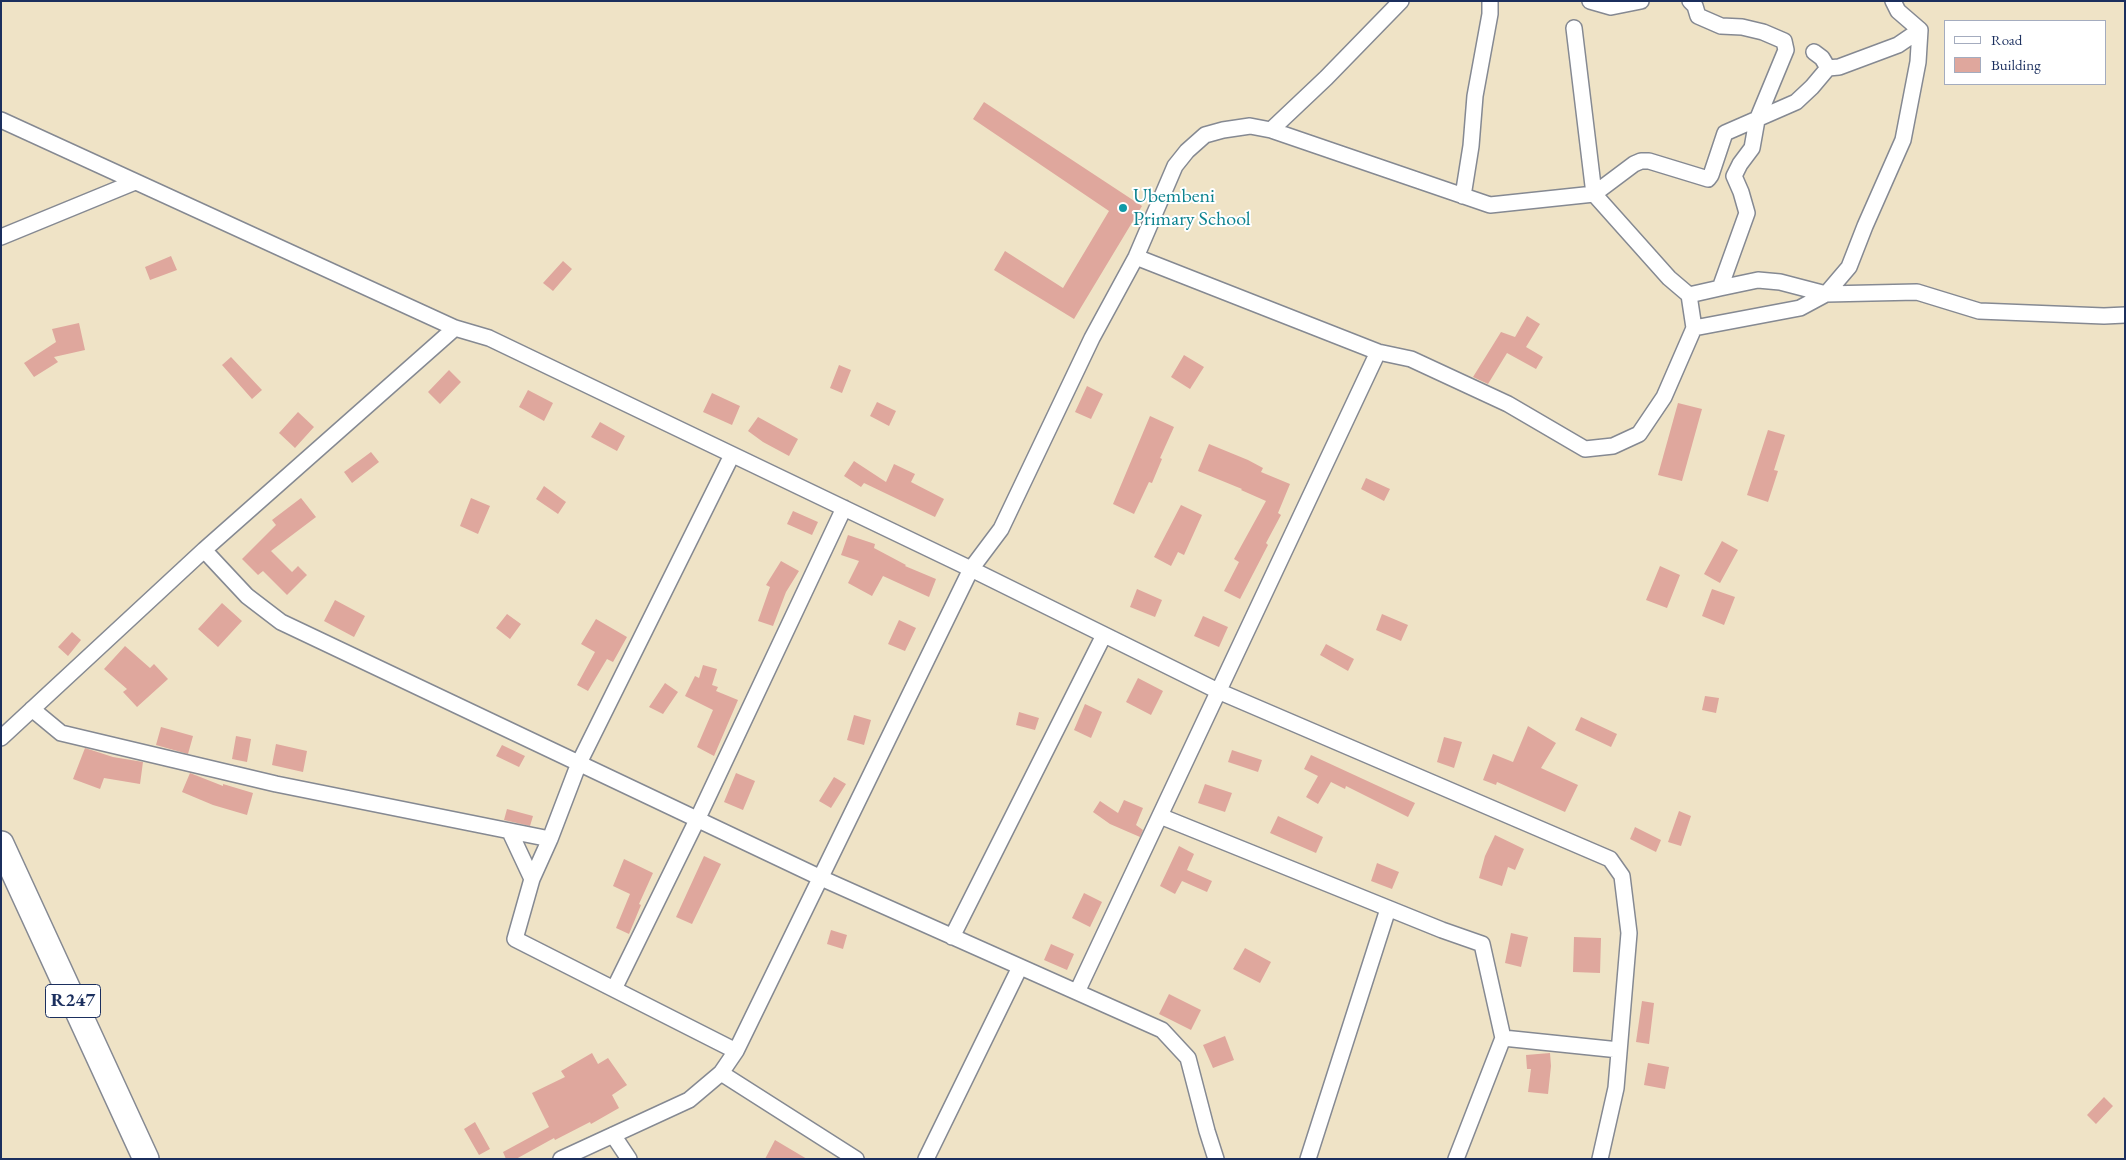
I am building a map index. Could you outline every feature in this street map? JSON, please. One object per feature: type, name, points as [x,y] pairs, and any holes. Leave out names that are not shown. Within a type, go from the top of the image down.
[{"type":"main road","name":"R247","points":[[1,844],[146,1159]]},
{"type":"street","points":[[1271,130],[1326,78],[1401,1]]},
{"type":"street","points":[[1463,196],[1471,146],[1475,96],[1490,14],[1490,1]]},
{"type":"street","points":[[1590,1],[1611,8],[1641,1]]},
{"type":"street","points":[[1690,1],[1695,6],[1698,16],[1721,26],[1742,27],[1784,41],[1786,50],[1757,120],[1752,148],[1734,176],[1747,213],[1720,288]]},
{"type":"street","points":[[1893,1],[1898,11],[1920,30]]},
{"type":"street","points":[[1136,258],[1378,352],[1411,359],[1508,404],[1585,449],[1613,446],[1639,434],[1664,397],[1694,328],[1690,295],[1669,278],[1594,194],[1574,28]]},
{"type":"street","points":[[561,1159],[689,1100],[721,1073],[736,1051],[971,569],[1001,529],[1092,338],[1136,258],[1175,166],[1187,150],[1205,135],[1222,130],[1250,126],[1271,130],[1490,205],[1594,194],[1634,164],[1641,161],[1649,161],[1708,179],[1712,175],[1725,133],[1796,102],[1812,88],[1828,68],[1839,67],[1898,45],[1920,30]]},
{"type":"street","points":[[1694,328],[1800,308],[1826,294],[1849,267],[1865,226],[1904,140],[1918,62],[1920,30]]},
{"type":"street","points":[[1814,52],[1822,58],[1828,68]]},
{"type":"street","points":[[1,120],[454,328],[489,338],[971,569],[1218,691],[1610,859],[1622,876],[1629,933],[1616,1088],[1600,1159]]},
{"type":"street","points":[[1,237],[135,182]]},
{"type":"street","points":[[1690,295],[1758,280],[1780,282],[1826,294],[1917,292],[1980,311],[2104,316],[2125,315]]},
{"type":"street","points":[[1,738],[204,550],[454,328]]},
{"type":"street","points":[[1077,992],[1378,352]]},
{"type":"street","points":[[732,455],[579,763],[550,839],[532,879],[515,939],[736,1051]]},
{"type":"street","points":[[614,989],[698,820],[844,508]]},
{"type":"street","points":[[204,550],[247,596],[281,622],[821,878],[1162,1030],[1188,1058],[1216,1159]]},
{"type":"street","points":[[952,937],[1104,634]]},
{"type":"street","points":[[32,709],[61,733],[276,784],[550,839]]},
{"type":"street","points":[[1160,816],[1388,909],[1482,944],[1504,1038],[1456,1159]]},
{"type":"street","points":[[510,832],[532,879]]},
{"type":"street","points":[[1308,1159],[1388,909]]},
{"type":"street","points":[[926,1159],[1020,967]]},
{"type":"street","points":[[1504,1038],[1619,1050]]},
{"type":"street","points":[[721,1073],[856,1159]]},
{"type":"street","points":[[613,1135],[629,1159]]},
{"type":"building","name":"Ubembeni Primary School","points":[[984,102],[1142,206],[1074,319],[994,270],[1005,251],[1063,288],[1109,211],[973,119]]},
{"type":"building","points":[[171,256],[177,270],[150,280],[145,267]]},
{"type":"building","points":[[563,261],[572,269],[553,291],[543,283]]},
{"type":"building","points":[[1527,316],[1540,324],[1526,347],[1543,357],[1536,369],[1507,353],[1488,384],[1473,377],[1501,332],[1515,337]]},
{"type":"building","points":[[79,323],[85,350],[54,357],[58,362],[34,377],[24,363],[56,342],[52,329]]},
{"type":"building","points":[[1184,355],[1204,367],[1190,389],[1171,377]]},
{"type":"building","points":[[231,357],[262,390],[252,399],[222,365]]},
{"type":"building","points":[[839,365],[851,370],[842,393],[830,388]]},
{"type":"building","points":[[449,370],[461,382],[440,404],[428,392]]},
{"type":"building","points":[[1087,386],[1103,394],[1091,419],[1075,412]]},
{"type":"building","points":[[528,390],[553,403],[544,421],[519,407]]},
{"type":"building","points":[[712,393],[740,406],[732,425],[703,412]]},
{"type":"building","points":[[877,402],[896,411],[889,426],[870,416]]},
{"type":"building","points":[[1678,403],[1702,409],[1682,481],[1658,475]]},
{"type":"building","points":[[298,412],[314,427],[295,448],[279,433]]},
{"type":"building","points":[[1150,416],[1174,427],[1160,458],[1162,459],[1152,483],[1149,482],[1134,514],[1113,504]]},
{"type":"building","points":[[758,417],[798,439],[789,456],[763,442],[748,431]]},
{"type":"building","points":[[600,422],[625,436],[617,451],[591,437]]},
{"type":"building","points":[[1768,430],[1785,435],[1774,470],[1778,471],[1768,502],[1747,495]]},
{"type":"building","points":[[1209,444],[1248,460],[1263,468],[1261,472],[1290,484],[1278,513],[1281,515],[1266,543],[1268,545],[1240,599],[1224,591],[1239,562],[1234,559],[1266,501],[1198,471]]},
{"type":"building","points":[[371,452],[379,462],[352,483],[344,472]]},
{"type":"building","points":[[854,461],[886,482],[894,464],[915,474],[911,482],[944,499],[935,517],[864,483],[861,487],[844,476]]},
{"type":"building","points":[[1366,478],[1390,489],[1384,501],[1361,489]]},
{"type":"building","points":[[544,486],[566,502],[558,514],[536,499]]},
{"type":"building","points":[[301,498],[316,517],[271,551],[292,572],[298,566],[307,575],[287,595],[263,571],[258,575],[242,559],[276,525],[272,520]]},
{"type":"building","points":[[471,498],[490,506],[478,534],[460,526]]},
{"type":"building","points":[[1181,505],[1202,515],[1184,555],[1178,552],[1171,566],[1154,557]]},
{"type":"building","points":[[793,511],[818,522],[812,535],[787,524]]},
{"type":"building","points":[[848,535],[875,544],[874,548],[905,566],[936,579],[929,597],[883,576],[872,596],[848,583],[859,561],[841,555]]},
{"type":"building","points":[[1722,541],[1738,550],[1720,583],[1704,574]]},
{"type":"building","points":[[781,561],[799,571],[786,592],[773,626],[758,621],[770,587],[766,585]]},
{"type":"building","points":[[1660,566],[1680,575],[1667,608],[1646,600]]},
{"type":"building","points":[[1137,589],[1162,600],[1155,617],[1130,607]]},
{"type":"building","points":[[1712,589],[1735,597],[1724,625],[1702,616]]},
{"type":"building","points":[[335,600],[365,616],[354,637],[324,621]]},
{"type":"building","points":[[222,603],[242,621],[218,647],[198,629]]},
{"type":"building","points":[[507,614],[521,624],[510,639],[496,628]]},
{"type":"building","points":[[1382,614],[1408,625],[1401,641],[1376,630]]},
{"type":"building","points":[[1203,616],[1228,627],[1219,647],[1194,636]]},
{"type":"building","points":[[596,619],[627,637],[613,662],[607,659],[588,691],[577,685],[595,652],[581,644]]},
{"type":"building","points":[[899,620],[916,628],[905,651],[888,644]]},
{"type":"building","points":[[72,632],[81,640],[68,656],[58,647]]},
{"type":"building","points":[[1326,644],[1354,659],[1348,671],[1320,655]]},
{"type":"building","points":[[125,646],[150,668],[154,664],[168,679],[137,707],[123,692],[127,689],[104,669]]},
{"type":"building","points":[[703,665],[717,669],[712,685],[718,687],[716,691],[738,700],[714,756],[697,747],[713,710],[685,696],[695,676],[699,678]]},
{"type":"building","points":[[1138,678],[1163,691],[1151,715],[1126,702]]},
{"type":"building","points":[[665,683],[678,692],[663,714],[649,707]]},
{"type":"building","points":[[1705,696],[1719,698],[1716,713],[1702,710]]},
{"type":"building","points":[[1085,704],[1102,712],[1091,738],[1074,730]]},
{"type":"building","points":[[1019,712],[1039,718],[1035,730],[1016,725]]},
{"type":"building","points":[[854,715],[871,720],[864,745],[847,740]]},
{"type":"building","points":[[1581,717],[1617,734],[1611,747],[1575,730]]},
{"type":"building","points":[[1528,726],[1556,743],[1541,768],[1578,785],[1565,812],[1497,782],[1496,785],[1483,780],[1493,754],[1513,762]]},
{"type":"building","points":[[161,727],[193,736],[188,754],[156,745]]},
{"type":"building","points":[[236,736],[251,739],[247,762],[232,759]]},
{"type":"building","points":[[1444,737],[1462,742],[1454,768],[1437,762]]},
{"type":"building","points":[[276,744],[307,751],[303,772],[272,765]]},
{"type":"building","points":[[502,745],[525,756],[519,767],[496,756]]},
{"type":"building","points":[[85,748],[113,757],[143,762],[140,784],[104,778],[100,789],[73,779]]},
{"type":"building","points":[[1232,750],[1262,760],[1258,772],[1228,762]]},
{"type":"building","points":[[1311,755],[1415,803],[1408,817],[1346,786],[1345,789],[1331,782],[1318,804],[1306,797],[1318,776],[1304,769]]},
{"type":"building","points":[[190,773],[223,786],[223,784],[253,793],[247,815],[213,805],[182,792]]},
{"type":"building","points":[[736,773],[755,781],[743,810],[724,802]]},
{"type":"building","points":[[834,777],[846,784],[831,808],[819,801]]},
{"type":"building","points":[[1205,784],[1232,793],[1225,812],[1198,803]]},
{"type":"building","points":[[1124,800],[1143,808],[1136,825],[1143,830],[1140,837],[1110,824],[1093,812],[1100,801],[1118,813]]},
{"type":"building","points":[[507,809],[533,816],[530,826],[504,820]]},
{"type":"building","points":[[1679,811],[1691,816],[1681,846],[1668,842]]},
{"type":"building","points":[[1278,816],[1323,837],[1316,853],[1270,833]]},
{"type":"building","points":[[1635,827],[1661,840],[1656,852],[1630,839]]},
{"type":"building","points":[[1495,835],[1524,849],[1515,870],[1508,867],[1502,886],[1479,878],[1485,856]]},
{"type":"building","points":[[1179,846],[1194,854],[1187,870],[1212,881],[1207,892],[1182,881],[1175,894],[1160,886]]},
{"type":"building","points":[[704,856],[721,864],[692,924],[676,917]]},
{"type":"building","points":[[624,859],[653,873],[639,904],[641,905],[629,934],[616,928],[630,894],[613,886]]},
{"type":"building","points":[[1377,863],[1399,872],[1392,889],[1371,881]]},
{"type":"building","points":[[1084,893],[1102,902],[1090,927],[1072,918]]},
{"type":"building","points":[[831,930],[847,935],[843,949],[827,944]]},
{"type":"building","points":[[1511,933],[1528,937],[1521,967],[1505,963]]},
{"type":"building","points":[[1574,937],[1601,938],[1600,973],[1573,972]]},
{"type":"building","points":[[1051,944],[1074,954],[1067,970],[1044,960]]},
{"type":"building","points":[[1245,948],[1271,962],[1260,983],[1233,969]]},
{"type":"building","points":[[1169,994],[1201,1010],[1191,1030],[1159,1014]]},
{"type":"building","points":[[1642,1001],[1654,1003],[1649,1044],[1636,1042]]},
{"type":"building","points":[[1225,1036],[1234,1060],[1213,1068],[1203,1045]]},
{"type":"building","points":[[592,1053],[598,1064],[608,1058],[627,1085],[612,1095],[619,1108],[591,1124],[590,1122],[555,1140],[554,1138],[516,1159],[506,1159],[503,1152],[549,1127],[532,1093],[565,1077],[561,1071]]},
{"type":"building","points":[[1550,1053],[1551,1066],[1548,1094],[1528,1092],[1531,1069],[1527,1069],[1526,1055]]},
{"type":"building","points":[[1648,1063],[1669,1067],[1665,1089],[1644,1085]]},
{"type":"building","points":[[2104,1097],[2113,1106],[2096,1124],[2087,1115]]},
{"type":"building","points":[[475,1122],[490,1149],[479,1155],[464,1129]]},
{"type":"building","points":[[775,1140],[807,1159],[765,1159]]},
{"type":"place","name":"Ubembeni Primary School","points":[[1123,208]]}]
